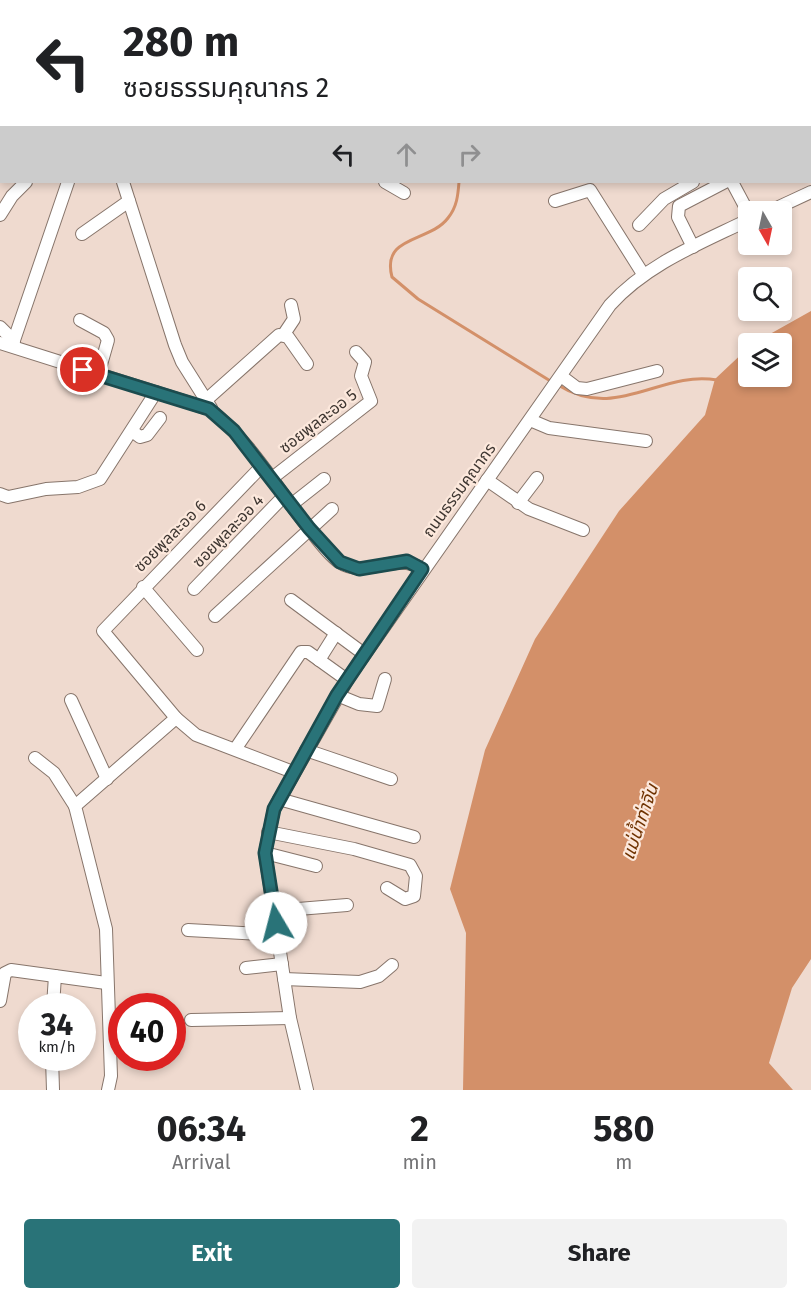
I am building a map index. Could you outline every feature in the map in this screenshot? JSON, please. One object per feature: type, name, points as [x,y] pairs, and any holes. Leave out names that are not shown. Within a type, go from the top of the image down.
[{"type":"street","points":[[0,214],[15,191],[25,183]]},
{"type":"street","points":[[9,343],[68,183]]},
{"type":"street","points":[[123,183],[175,345],[205,401],[234,431],[333,557],[351,568],[369,568],[407,561],[422,569]]},
{"type":"street","points":[[387,183],[404,193]]},
{"type":"street","points":[[639,225],[664,199],[686,183]]},
{"type":"street","points":[[693,247],[678,217],[680,206],[723,183]]},
{"type":"street","points":[[733,183],[742,201]]},
{"type":"street","points":[[555,201],[588,186],[643,274]]},
{"type":"street","points":[[792,203],[809,197]]},
{"type":"street","points":[[82,234],[129,201]]},
{"type":"street","name":"ถนนธรรมคุณากร","points":[[307,1090],[290,1018],[265,853],[268,832],[279,799],[337,695],[364,654],[610,305],[643,274],[738,225]]},
{"type":"street","points":[[205,401],[266,345],[284,334],[294,319],[291,305]]},
{"type":"street","points":[[80,320],[104,333],[108,340],[98,375]]},
{"type":"street","points":[[0,327],[9,343],[98,375],[200,405],[219,417]]},
{"type":"street","points":[[284,334],[307,364]]},
{"type":"street","name":"ซอยพูลละออ 5","points":[[271,479],[371,402],[361,376],[364,362],[356,352]]},
{"type":"street","points":[[559,378],[577,388],[587,389],[657,371]]},
{"type":"street","points":[[0,494],[8,497],[46,489],[78,487],[94,482],[105,473],[156,392]]},
{"type":"street","points":[[132,431],[140,437],[147,435],[160,418]]},
{"type":"street","points":[[530,420],[549,428],[646,441]]},
{"type":"street","name":"ซอยพูลละออ 6","points":[[176,718],[103,631],[261,467]]},
{"type":"street","name":"ซอยพูลละออ 4","points":[[194,589],[288,501],[324,478]]},
{"type":"street","points":[[518,503],[537,478]]},
{"type":"street","points":[[487,480],[518,503],[583,530]]},
{"type":"street","points":[[215,616],[332,509]]},
{"type":"street","points":[[143,587],[197,650]]},
{"type":"street","points":[[291,600],[364,654]]},
{"type":"street","points":[[319,660],[336,633]]},
{"type":"street","points":[[236,748],[302,652],[308,652],[347,680]]},
{"type":"street","points":[[337,695],[359,704],[377,706],[385,680]]},
{"type":"street","points":[[71,700],[107,779]]},
{"type":"street","points":[[75,806],[176,718],[196,735],[236,748],[293,772]]},
{"type":"street","points":[[306,750],[391,779]]},
{"type":"street","points":[[34,758],[54,773],[75,806],[106,929],[106,983],[111,1076],[108,1090]]},
{"type":"street","points":[[279,799],[414,837]]},
{"type":"street","points":[[268,832],[354,849],[410,866],[416,876],[414,896],[405,899],[387,888]]},
{"type":"street","points":[[265,853],[315,866]]},
{"type":"street","points":[[274,911],[347,906]]},
{"type":"street","points":[[188,930],[278,935]]},
{"type":"street","points":[[246,968],[282,964]]},
{"type":"street","points":[[284,979],[360,982],[380,976],[392,965]]},
{"type":"street","points":[[0,1001],[5,973],[12,970],[106,983]]},
{"type":"street","points":[[54,993],[55,976]]},
{"type":"street","points":[[191,1020],[290,1018]]},
{"type":"street","points":[[52,1071],[53,1090]]},
{"type":"water","name":"แม่น้ำท่าจีน","points":[[811,311],[811,959],[792,988],[769,1063],[793,1090],[463,1090],[466,933],[450,889],[485,750],[535,639],[619,511],[705,415],[715,379],[738,357],[738,387],[792,387],[792,333],[772,333]]},
{"type":"waterway","points":[[459,183],[455,205],[448,218],[430,232],[400,246],[393,254],[390,263],[392,277],[418,299],[552,382]]},
{"type":"waterway","points":[[558,385],[579,395],[600,398],[619,397],[676,382],[696,379],[717,380]]},
{"type":"route","points":[[83,370],[209,409],[234,431],[333,557],[345,565],[359,569],[407,561],[422,569],[337,695],[274,809],[265,853],[276,923]]}]
